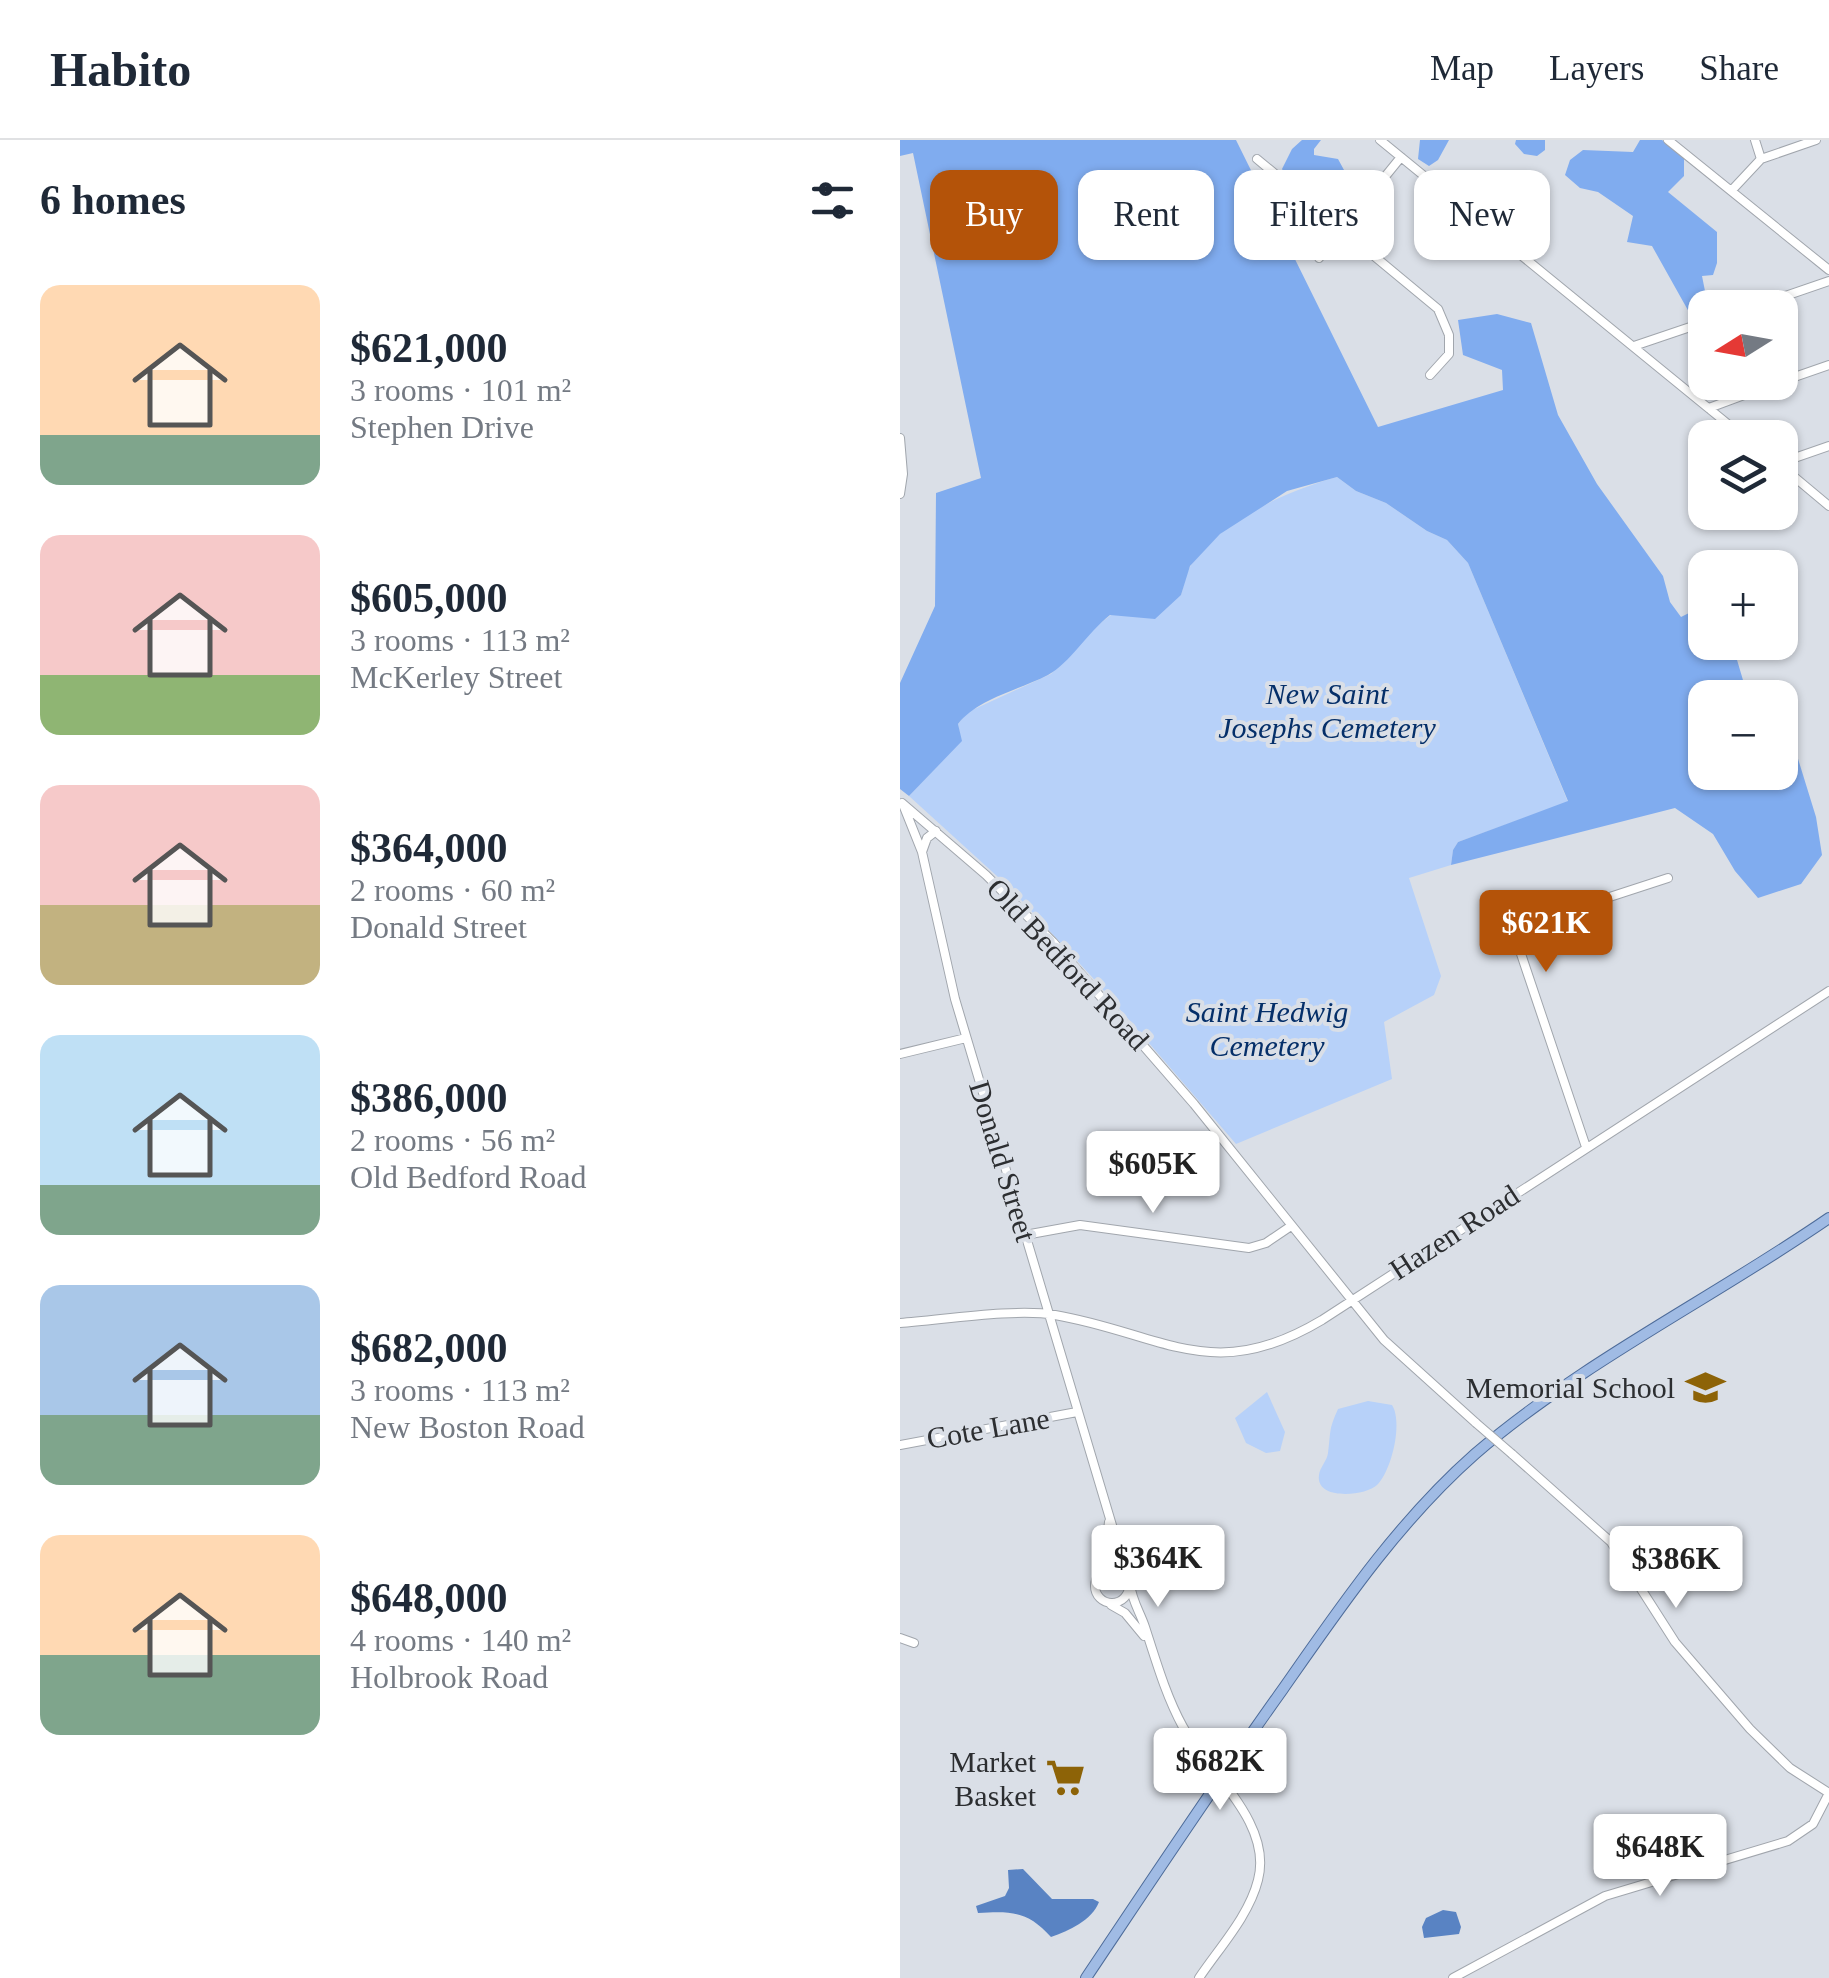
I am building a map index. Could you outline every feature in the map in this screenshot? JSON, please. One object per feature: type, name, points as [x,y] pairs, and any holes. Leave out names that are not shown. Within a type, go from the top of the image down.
[{"type":"main road","points":[[1086,1978],[1218,1779],[1382,1552],[1427,1500],[1476,1454],[1543,1402],[1829,1218]]},
{"type":"street","points":[[1380,140],[1723,420]]},
{"type":"street","points":[[1668,140],[1829,270]]},
{"type":"street","points":[[1755,140],[1761,159]]},
{"type":"street","points":[[1732,190],[1761,159],[1816,140]]},
{"type":"street","points":[[1390,170],[1401,157]]},
{"type":"street","points":[[1257,159],[1270,170]]},
{"type":"street","points":[[1378,260],[1438,309],[1449,336],[1449,354],[1430,375]]},
{"type":"street","points":[[1798,292],[1829,281]]},
{"type":"street","points":[[1634,346],[1688,328]]},
{"type":"street","points":[[1798,376],[1829,365]]},
{"type":"street","points":[[1709,408],[1731,400]]},
{"type":"street","points":[[900,438],[900,494]]},
{"type":"street","points":[[1798,457],[1829,446]]},
{"type":"street","points":[[1798,479],[1829,506]]},
{"type":"street","name":"Old Bedford Road","points":[[901,802],[1013,901],[1120,1018],[1398,1355],[1611,1542],[1675,1642],[1750,1729],[1790,1768],[1829,1793]]},
{"type":"street","name":"Donald Street","points":[[901,802],[922,852],[947,971],[1134,1605],[1180,1721],[1253,1826],[1261,1862],[1252,1896],[1199,1978]]},
{"type":"street","points":[[922,852],[936,831]]},
{"type":"street","points":[[1586,1147],[1517,942],[1536,921],[1668,878]]},
{"type":"street","name":"Hazen Road","points":[[900,1323],[1048,1314],[1214,1355],[1274,1344],[1298,1335],[1829,991]]},
{"type":"street","points":[[900,1054],[966,1038]]},
{"type":"street","points":[[1025,1235],[1080,1225],[1249,1248],[1266,1244],[1291,1226]]},
{"type":"street","name":"Cote Lane","points":[[900,1445],[1077,1412]]},
{"type":"street","name":"Donald Street","points":[[1109,1522],[1103,1571],[1096,1578],[1095,1590],[1125,1613],[1150,1644]]},
{"type":"street","points":[[1103,1571],[1115,1568],[1129,1582],[1123,1600],[1106,1602]]},
{"type":"street","points":[[900,1638],[914,1644]]},
{"type":"street","points":[[1453,1978],[1472,1973],[1605,1896],[1788,1841],[1813,1824],[1829,1793]]},
{"type":"green space","name":"New Saint Josephs Cemetery","points":[[1337,477],[1447,540],[1468,563],[1568,802],[1458,842],[1451,865],[1409,878],[1441,976],[1434,995],[1384,1022],[1392,1079],[1236,1144],[1009,887],[909,796],[961,741],[958,724],[968,712],[1051,674],[1090,631],[1111,615],[1181,595],[1191,565],[1219,534],[1237,521],[1297,490]]},
{"type":"green space","points":[[1267,1392],[1285,1432],[1280,1451],[1266,1453],[1246,1443],[1235,1418]]},
{"type":"green space","points":[[1368,1401],[1392,1405],[1395,1413],[1396,1434],[1387,1469],[1377,1485],[1363,1492],[1342,1494],[1325,1489],[1319,1475],[1338,1409]]},
{"type":"shaded area","points":[[900,140],[1236,140],[1251,170],[1234,170],[1234,260],[1295,260],[1378,427],[1503,390],[1502,370],[1463,355],[1458,320],[1497,314],[1531,323],[1558,415],[1597,484],[1663,576],[1670,602],[1681,617],[1688,614],[1688,660],[1737,660],[1743,680],[1688,680],[1688,790],[1798,790],[1798,759],[1816,817],[1822,855],[1801,884],[1758,898],[1735,871],[1713,834],[1675,808],[1451,865],[1458,842],[1568,801],[1468,563],[1447,540],[1337,477],[1287,491],[1220,534],[1190,566],[1181,595],[1155,619],[1110,615],[1056,670],[976,707],[958,724],[962,741],[909,796],[900,789],[900,683],[935,606],[936,493],[981,478],[935,260],[1058,260],[1058,170],[930,170],[930,234],[913,153],[900,156]]},
{"type":"shaded area","points":[[1302,140],[1321,140],[1314,155],[1338,159],[1344,170],[1283,170],[1292,149]]},
{"type":"shaded area","points":[[1420,140],[1449,140],[1438,160],[1429,166],[1418,159]]},
{"type":"shaded area","points":[[1516,140],[1545,140],[1545,150],[1537,156],[1524,154]]},
{"type":"shaded area","points":[[1640,140],[1662,140],[1684,158],[1684,176],[1668,192],[1717,232],[1713,275],[1702,276],[1705,290],[1688,290],[1688,310],[1652,246],[1627,242],[1633,216],[1598,192],[1580,188],[1565,175],[1570,160],[1583,150],[1633,152]]},
{"type":"shaded area","points":[[1023,1869],[1052,1899],[1099,1902],[1085,1919],[1051,1937],[1035,1922],[1018,1914],[978,1913],[976,1906],[1005,1896],[1009,1888],[1008,1870]]},
{"type":"shaded area","points":[[1443,1910],[1456,1912],[1459,1934],[1424,1938],[1422,1927],[1426,1918]]},
{"type":"place","name":"Memorial School","points":[[1705,1387]]},
{"type":"place","name":"Market Basket","points":[[1066,1778]]},
{"type":"park label","name":"Saint Hedwig Cemetery","points":[[1267,1028]]}]
